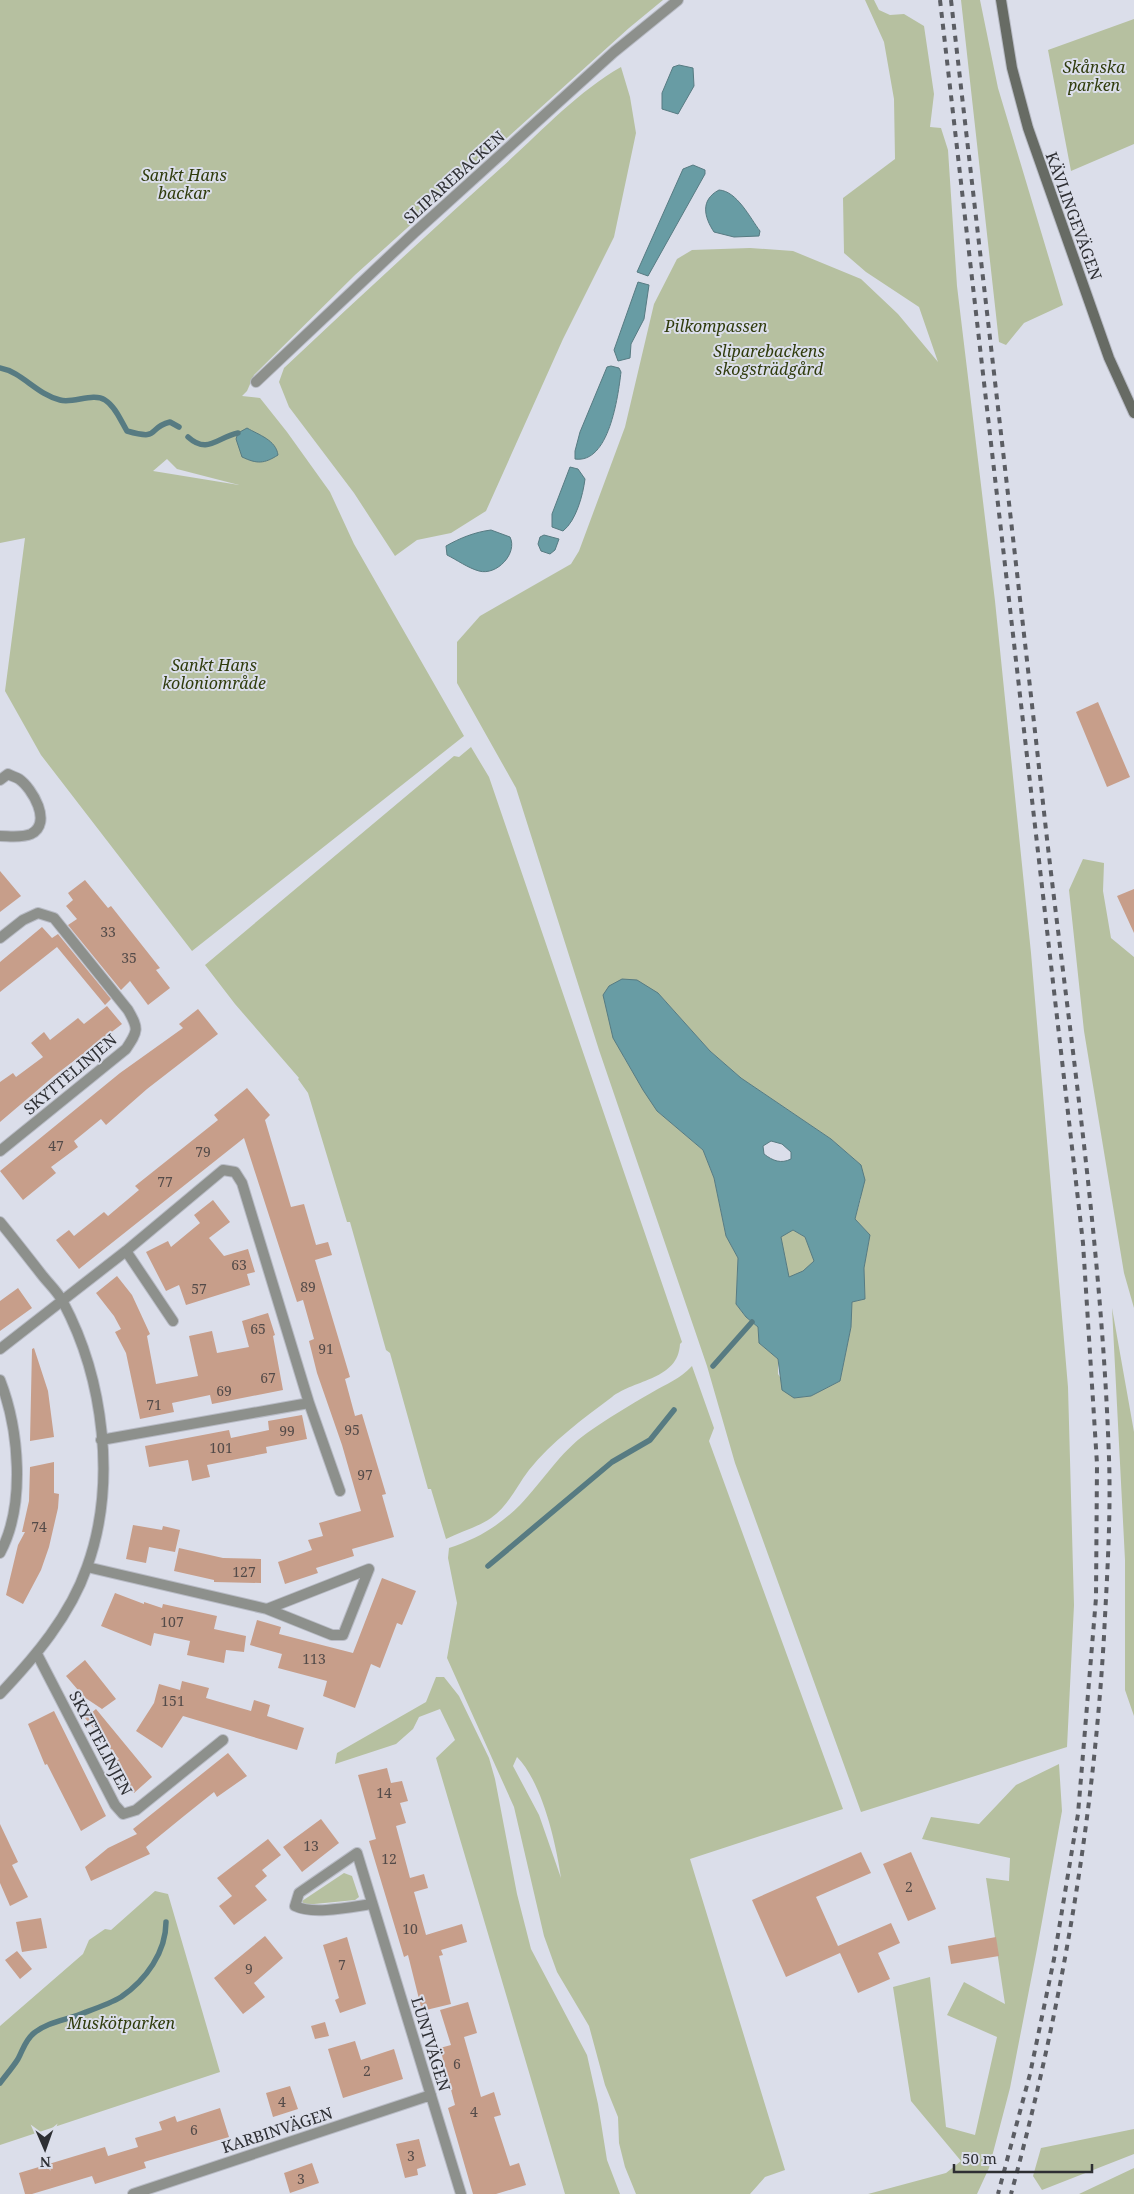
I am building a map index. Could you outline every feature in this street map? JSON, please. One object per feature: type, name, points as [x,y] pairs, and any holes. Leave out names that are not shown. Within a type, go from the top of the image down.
[{"type":"main road","name":"KÄVLINGEVÄGEN","points":[[1001,0],[1012,68],[1040,165],[1109,358],[1134,414]]},
{"type":"main road","name":"KÄVLINGEVÄGEN","points":[[1005,22],[1006,0]]},
{"type":"street","name":"SLIPAREBACKEN","points":[[256,382],[414,234],[607,58],[678,0]]},
{"type":"street","points":[[0,780],[8,774],[20,779],[39,808],[42,818],[39,827],[31,834],[0,836]]},
{"type":"street","name":"SKYTTELINJEN","points":[[0,938],[23,920],[38,913],[54,918],[128,1010],[136,1024],[136,1033],[126,1049],[0,1151]]},
{"type":"street","points":[[0,1349],[126,1251],[223,1170],[235,1172],[242,1183],[309,1403],[340,1491]]},
{"type":"street","points":[[0,1222],[62,1301],[82,1346],[95,1390],[101,1440],[103,1481],[97,1527],[87,1567],[65,1613],[37,1654],[0,1694]]},
{"type":"street","points":[[126,1251],[172,1320]]},
{"type":"street","points":[[0,1380],[16,1435],[17,1483],[13,1510],[0,1553]]},
{"type":"street","points":[[101,1440],[309,1403]]},
{"type":"street","points":[[87,1567],[268,1609],[332,1635],[343,1635],[369,1569],[268,1609]]},
{"type":"street","name":"SKYTTELINJEN","points":[[37,1654],[115,1805],[123,1814],[136,1810],[223,1740]]},
{"type":"street","name":"LUNTVÄGEN","points":[[372,1904],[315,1910],[302,1910],[295,1906],[299,1893],[357,1853],[461,2194]]},
{"type":"street","name":"KARBINVÄGEN","points":[[133,2194],[431,2095]]},
{"type":"green space","points":[[0,0],[663,0],[629,28],[355,275],[254,375],[247,391],[242,396],[260,398],[330,492],[354,544],[464,736],[192,951],[41,755],[5,691],[25,538],[0,543]],"holes":[[[167,459],[177,469],[239,485],[153,471]]]},
{"type":"green space","points":[[865,0],[874,0],[879,10],[890,15],[904,14],[924,26],[934,94],[930,127],[941,128],[948,150],[957,286],[995,601],[1031,953],[1068,1387],[1074,1605],[1067,1747],[861,1812],[735,1463],[707,1366],[599,1050],[516,788],[457,683],[457,642],[480,616],[571,564],[579,551],[625,427],[654,304],[677,259],[692,250],[750,248],[793,251],[861,279],[898,314],[938,362],[919,307],[866,272],[844,253],[843,198],[895,159],[894,99],[884,42]],"holes":[[[658,993],[710,1051],[741,1078],[831,1139],[861,1165],[861,1198],[855,1219],[870,1235],[864,1268],[865,1299],[852,1302],[851,1327],[840,1381],[811,1396],[794,1398],[778,1374],[778,1359],[759,1343],[758,1327],[746,1317],[736,1304],[738,1258],[726,1236],[714,1178],[703,1150],[657,1111],[623,1056]]]},
{"type":"green space","points":[[961,0],[980,0],[998,88],[1063,305],[1024,323],[1006,345],[999,342]]},
{"type":"green space","name":"Skånska parken","points":[[1134,19],[1134,144],[1071,171],[1048,50]]},
{"type":"green space","points":[[621,67],[630,97],[636,133],[614,237],[563,339],[486,511],[451,533],[417,540],[395,556],[354,493],[289,407],[279,382],[284,368],[559,114],[589,88]]},
{"type":"green space","points":[[471,747],[489,777],[682,1342],[672,1365],[664,1372],[621,1391],[558,1440],[538,1459],[508,1502],[497,1513],[480,1524],[446,1539],[431,1489],[428,1489],[390,1353],[386,1350],[350,1222],[347,1222],[308,1093],[299,1078],[235,1004],[205,965],[454,756],[459,757]]},
{"type":"green space","points":[[1083,859],[1104,863],[1103,891],[1111,938],[1134,957],[1134,1308],[1124,1273],[1084,1031],[1069,890]]},
{"type":"green space","points":[[793,1230],[805,1237],[815,1261],[804,1274],[788,1277],[781,1236]]},
{"type":"green space","points":[[1112,1308],[1134,1432],[1134,1716],[1125,1690],[1125,1560]]},
{"type":"green space","points":[[692,1366],[714,1428],[709,1441],[843,1809],[690,1859],[785,2170],[765,2177],[750,2194],[636,2194],[625,2167],[619,2143],[618,2117],[605,2085],[589,2026],[557,1972],[544,1936],[514,1807],[447,1658],[457,1603],[448,1558],[449,1548],[478,1536],[504,1519],[520,1505],[568,1449],[587,1433],[687,1371]],"holes":[[[517,1757],[526,1768],[541,1797],[556,1848],[561,1878],[539,1815],[513,1766]]]},
{"type":"green space","points":[[436,1677],[444,1677],[459,1696],[489,1758],[495,1779],[517,1894],[531,1949],[587,2055],[598,2104],[607,2160],[620,2194],[565,2194],[436,1758],[455,1740],[440,1709],[419,1717],[413,1729],[396,1744],[335,1764],[337,1753],[426,1702]]},
{"type":"green space","points":[[1059,1764],[1062,1811],[1010,2088],[989,2168],[977,2194],[868,2194],[946,2173],[961,2161],[911,2101],[893,1987],[930,1977],[946,2127],[975,2135],[997,2037],[947,2015],[964,1982],[1005,2004],[986,1878],[1009,1881],[1010,1858],[922,1839],[931,1817],[979,1824],[1016,1785]]},
{"type":"green space","points":[[344,1873],[352,1876],[359,1897],[355,1900],[304,1905],[302,1901]]},
{"type":"green space","name":"Muskötparken","points":[[155,1891],[168,1894],[220,2072],[0,2145],[0,2026],[83,1954],[89,1940],[105,1929],[111,1930]]},
{"type":"green space","points":[[1134,2129],[1134,2154],[1042,2190],[1033,2176],[1041,2148]]},
{"type":"green space","points":[[1134,2168],[1134,2194],[1079,2194]]},
{"type":"water","points":[[679,65],[693,68],[694,86],[678,114],[662,109],[662,93],[673,67]]},
{"type":"water","points":[[693,165],[705,170],[705,174],[648,276],[637,272],[683,169]]},
{"type":"water","points":[[719,190],[732,195],[737,200],[760,231],[759,236],[734,237],[714,232],[706,215],[706,204],[713,194]]},
{"type":"water","points":[[638,282],[649,285],[644,319],[631,344],[630,358],[618,361],[614,350]]},
{"type":"water","points":[[607,367],[619,368],[621,372],[610,427],[596,451],[587,458],[575,459],[580,432]]},
{"type":"water","points":[[247,428],[274,445],[278,455],[260,462],[242,457],[236,439],[238,433]]},
{"type":"water","points":[[570,467],[578,469],[585,479],[581,500],[572,521],[563,531],[552,527],[552,514]]},
{"type":"water","points":[[491,530],[510,537],[512,543],[508,556],[499,567],[486,572],[479,571],[447,555],[446,546],[479,532]]},
{"type":"water","points":[[544,535],[559,539],[555,550],[550,554],[541,551],[538,544],[540,537]]},
{"type":"water","points":[[622,979],[637,980],[658,993],[710,1051],[741,1078],[831,1139],[861,1165],[865,1180],[855,1219],[870,1235],[864,1268],[865,1299],[852,1302],[851,1327],[840,1381],[811,1396],[794,1398],[782,1390],[778,1359],[759,1343],[758,1327],[746,1317],[736,1304],[738,1258],[726,1236],[714,1178],[703,1150],[657,1111],[613,1038],[603,995],[609,986]],"holes":[[[771,1141],[782,1144],[791,1152],[791,1159],[777,1161],[764,1154],[763,1146]],[[793,1230],[805,1237],[814,1261],[803,1271],[789,1277],[781,1237]]]},
{"type":"building","points":[[1098,702],[1130,777],[1107,787],[1076,712]]},
{"type":"building","points":[[0,871],[21,896],[0,912]]},
{"type":"building","points":[[85,880],[108,908],[111,906],[160,968],[156,970],[170,988],[148,1005],[130,981],[121,990],[68,925],[77,919],[66,906],[73,900],[68,893]]},
{"type":"building","points":[[1134,889],[1134,933],[1117,896]]},
{"type":"building","points":[[42,927],[52,938],[58,934],[111,999],[105,1005],[57,947],[0,992],[0,962]]},
{"type":"building","points":[[107,1006],[122,1024],[54,1076],[0,1122],[0,1082],[13,1073],[16,1077],[43,1057],[31,1043],[44,1032],[50,1040],[78,1018],[84,1024]]},
{"type":"building","points":[[198,1009],[218,1034],[147,1089],[106,1125],[101,1119],[74,1141],[78,1147],[51,1167],[56,1173],[23,1200],[0,1171],[120,1073],[183,1028],[179,1024]]},
{"type":"building","points":[[247,1088],[270,1115],[265,1120],[291,1207],[304,1204],[316,1245],[328,1242],[332,1255],[315,1260],[350,1377],[345,1379],[355,1416],[362,1414],[386,1494],[382,1495],[394,1537],[352,1549],[354,1556],[316,1568],[318,1573],[285,1584],[278,1562],[312,1550],[308,1540],[323,1536],[319,1523],[361,1511],[342,1445],[317,1373],[309,1341],[314,1339],[303,1300],[297,1302],[244,1138],[79,1269],[56,1240],[69,1230],[74,1236],[104,1212],[108,1216],[139,1190],[135,1186],[218,1120],[214,1115]]},
{"type":"building","points":[[213,1200],[230,1222],[209,1238],[224,1256],[248,1249],[255,1272],[247,1274],[250,1285],[186,1305],[179,1285],[166,1291],[146,1252],[168,1241],[171,1247],[200,1223],[194,1215]]},
{"type":"building","points":[[117,1276],[132,1295],[150,1334],[147,1336],[156,1384],[198,1376],[189,1336],[212,1331],[217,1353],[249,1347],[242,1321],[268,1313],[275,1335],[273,1336],[283,1390],[212,1404],[210,1395],[172,1403],[174,1412],[140,1419],[126,1353],[115,1332],[121,1329],[114,1316],[96,1293]]},
{"type":"building","points":[[18,1288],[32,1308],[0,1331],[0,1301]]},
{"type":"building","points":[[34,1348],[48,1391],[54,1437],[30,1441],[32,1349]]},
{"type":"building","points":[[302,1415],[307,1439],[266,1447],[267,1453],[207,1465],[210,1477],[192,1481],[188,1460],[149,1467],[145,1446],[229,1430],[231,1438],[269,1430],[268,1421]]},
{"type":"building","points":[[54,1462],[54,1493],[59,1494],[58,1508],[49,1547],[41,1570],[23,1604],[6,1595],[18,1545],[25,1532],[22,1532],[29,1501],[30,1467]]},
{"type":"building","points":[[133,1525],[162,1530],[163,1526],[180,1530],[175,1552],[149,1547],[146,1563],[126,1559]]},
{"type":"building","points":[[179,1548],[223,1558],[261,1559],[261,1583],[214,1582],[214,1580],[174,1571]]},
{"type":"building","points":[[382,1578],[416,1591],[402,1625],[397,1623],[380,1668],[371,1664],[355,1708],[323,1696],[327,1681],[278,1668],[282,1654],[250,1645],[257,1620],[281,1627],[279,1634],[353,1653]]},
{"type":"building","points":[[115,1593],[144,1604],[144,1602],[162,1608],[163,1604],[217,1616],[214,1629],[246,1636],[244,1652],[226,1650],[224,1663],[187,1655],[190,1641],[154,1633],[151,1646],[101,1626]]},
{"type":"building","points":[[85,1660],[116,1699],[102,1709],[84,1697],[66,1676]]},
{"type":"building","points":[[182,1681],[209,1688],[206,1698],[251,1711],[254,1700],[270,1705],[267,1716],[304,1728],[297,1750],[183,1716],[162,1748],[136,1731],[154,1703],[159,1684],[180,1690]]},
{"type":"building","points":[[96,1709],[152,1777],[134,1793],[111,1765],[119,1759],[85,1718]]},
{"type":"building","points":[[54,1711],[106,1816],[81,1831],[47,1764],[45,1765],[28,1724]]},
{"type":"building","points":[[228,1753],[247,1776],[217,1797],[214,1792],[184,1816],[146,1847],[150,1854],[91,1881],[85,1867],[108,1848],[137,1834],[133,1829]]},
{"type":"building","points":[[387,1768],[391,1783],[402,1781],[408,1801],[400,1803],[406,1823],[396,1826],[410,1878],[424,1874],[428,1888],[414,1892],[426,1935],[462,1924],[467,1942],[441,1950],[443,1955],[439,1956],[451,2004],[422,2011],[408,1955],[404,1957],[369,1841],[376,1839],[358,1775]]},
{"type":"building","points":[[321,1819],[339,1843],[302,1872],[283,1847]]},
{"type":"building","points":[[0,1824],[18,1862],[12,1865],[28,1897],[10,1906],[0,1883]]},
{"type":"building","points":[[268,1839],[281,1855],[262,1870],[267,1876],[255,1886],[267,1900],[234,1925],[219,1906],[232,1896],[217,1878]]},
{"type":"building","points":[[861,1852],[871,1873],[816,1897],[838,1946],[891,1923],[900,1943],[878,1953],[890,1979],[858,1993],[840,1953],[786,1977],[752,1900]]},
{"type":"building","points":[[911,1852],[936,1909],[908,1921],[883,1864]]},
{"type":"building","points":[[41,1918],[47,1948],[22,1952],[16,1922]]},
{"type":"building","points":[[265,1936],[283,1958],[254,1983],[265,1997],[243,2014],[214,1978]]},
{"type":"building","points":[[347,1937],[366,2004],[340,2013],[335,2000],[339,1998],[323,1945]]},
{"type":"building","points":[[996,1937],[999,1956],[951,1964],[948,1946]]},
{"type":"building","points":[[17,1951],[32,1969],[20,1979],[5,1960]]},
{"type":"building","points":[[468,2002],[477,2033],[464,2037],[481,2097],[494,2092],[501,2115],[494,2117],[510,2166],[519,2163],[526,2185],[496,2194],[473,2194],[448,2108],[455,2105],[440,2048],[451,2045],[440,2010]]},
{"type":"building","points":[[325,2022],[329,2036],[315,2039],[311,2026]]},
{"type":"building","points":[[355,2041],[361,2060],[394,2049],[403,2079],[343,2098],[328,2049]]},
{"type":"building","points":[[290,2086],[298,2109],[273,2117],[266,2093]]},
{"type":"building","points":[[220,2108],[229,2137],[144,2162],[146,2168],[95,2184],[92,2176],[32,2194],[25,2194],[19,2173],[105,2147],[108,2156],[138,2147],[135,2138],[162,2130],[159,2122],[175,2116],[177,2122]]},
{"type":"building","points":[[419,2139],[426,2166],[417,2169],[418,2175],[405,2178],[396,2144]]},
{"type":"building","points":[[312,2163],[319,2183],[290,2193],[284,2173]]},
{"type":"waterway","points":[[0,368],[8,370],[44,393],[60,400],[71,401],[95,397],[105,400],[115,410],[127,431],[145,435],[150,434],[158,427],[170,422],[179,427]]},
{"type":"waterway","points":[[188,437],[201,445],[207,445],[238,433]]},
{"type":"waterway","points":[[713,1366],[752,1322]]},
{"type":"waterway","points":[[488,1566],[612,1462],[650,1440],[674,1410]]},
{"type":"waterway","points":[[0,2083],[20,2056],[26,2042],[34,2033],[53,2023],[80,2015],[113,2001],[139,1982],[158,1954],[165,1933],[166,1922]]},
{"type":"railway","points":[[940,0],[1083,1243],[1097,1464],[1096,1598],[1078,1814],[1054,1959],[1030,2074],[998,2194]]},
{"type":"railway","points":[[951,0],[1093,1225],[1100,1303],[1109,1458],[1109,1525],[1104,1636],[1099,1707],[1083,1847],[1072,1917],[1045,2056],[1011,2194]]},
{"type":"park label","name":"Sankt Hans backar","points":[[184,184]]},
{"type":"park label","name":"Pilkompassen","points":[[716,326]]},
{"type":"park label","name":"Sliparebackens skogsträdgård","points":[[769,360]]},
{"type":"park label","name":"Sankt Hans koloniområde","points":[[214,674]]}]
